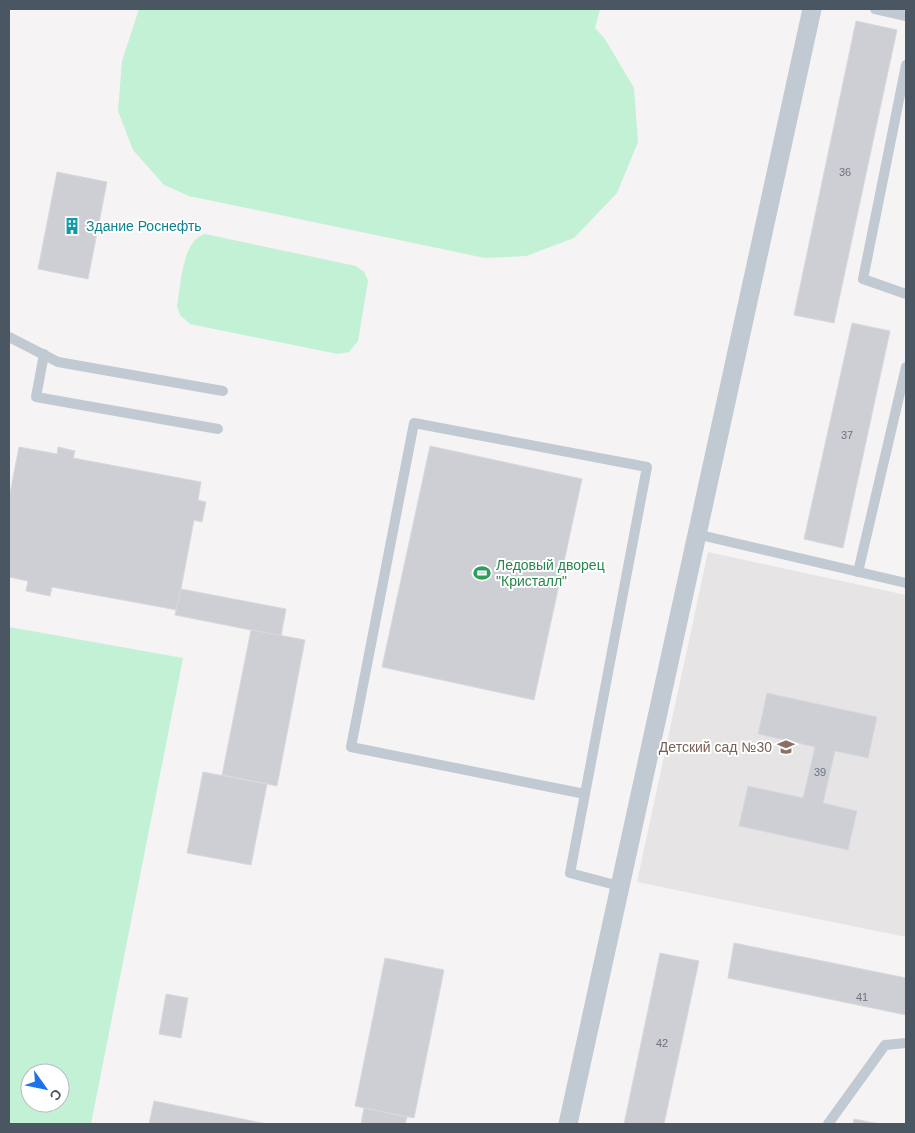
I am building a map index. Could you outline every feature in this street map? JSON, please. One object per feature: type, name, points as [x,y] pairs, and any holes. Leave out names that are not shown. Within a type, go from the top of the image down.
[{"type":"street","points":[[568,1124],[812,9]]},
{"type":"lane","points":[[875,9],[906,16]]},
{"type":"lane","points":[[906,64],[863,279],[906,294]]},
{"type":"lane","points":[[9,337],[58,362],[223,390]]},
{"type":"lane","points":[[44,354],[36,398],[218,428]]},
{"type":"lane","points":[[858,572],[906,367]]},
{"type":"lane","points":[[585,794],[351,747],[414,423],[647,467],[570,874],[619,886]]},
{"type":"lane","points":[[696,534],[906,583]]},
{"type":"lane","points":[[828,1124],[885,1045],[906,1043]]},
{"type":"shaded area","name":"Детский сад №30","points":[[708,552],[906,595],[906,937],[637,882]]},
{"type":"green space","points":[[139,9],[600,9],[595,28],[605,39],[634,88],[638,142],[617,193],[574,238],[526,256],[485,258],[189,196],[164,185],[133,150],[118,111],[122,61]]},
{"type":"green space","points":[[205,234],[356,266],[364,272],[368,281],[358,341],[349,352],[338,354],[190,324],[180,315],[177,306],[184,264],[191,245],[197,238]]},
{"type":"green space","points":[[9,627],[183,658],[91,1124],[9,1124]]},
{"type":"building","points":[[856,21],[897,30],[834,323],[794,315]]},
{"type":"building","name":"Здание Роснефть","points":[[57,172],[107,182],[88,279],[38,269]]},
{"type":"building","points":[[852,323],[890,331],[843,548],[804,539]]},
{"type":"building","name":"Ледовый дворец \"Кристалл\"","points":[[430,446],[582,479],[534,700],[382,667]]},
{"type":"building","points":[[19,447],[57,454],[58,447],[75,451],[73,458],[201,482],[198,500],[206,502],[202,522],[194,520],[177,610],[52,587],[50,596],[26,591],[28,581],[9,577],[9,498]]},
{"type":"building","points":[[181,589],[286,609],[281,636],[175,615]]},
{"type":"building","points":[[251,630],[305,640],[277,786],[222,775]]},
{"type":"building","points":[[767,693],[877,717],[868,758],[835,751],[823,803],[857,811],[848,850],[739,826],[748,786],[803,798],[815,747],[758,734]]},
{"type":"building","points":[[203,772],[267,784],[251,865],[187,853]]},
{"type":"building","points":[[734,943],[906,978],[906,1015],[728,978]]},
{"type":"building","points":[[660,953],[699,961],[664,1124],[624,1124]]},
{"type":"building","points":[[385,958],[444,970],[414,1118],[355,1106]]},
{"type":"building","points":[[166,994],[188,998],[181,1038],[159,1034]]},
{"type":"building","points":[[154,1101],[267,1124],[149,1124]]},
{"type":"building","points":[[364,1108],[407,1117],[405,1124],[361,1124]]},
{"type":"building","points":[[854,1119],[880,1124],[853,1124]]},
{"type":"place","name":"Здание Роснефть","points":[[72,226]]},
{"type":"place","name":"Ледовый дворец \"Кристалл\"","points":[[482,573]]},
{"type":"place","name":"Детский сад №30","points":[[786,747]]}]
